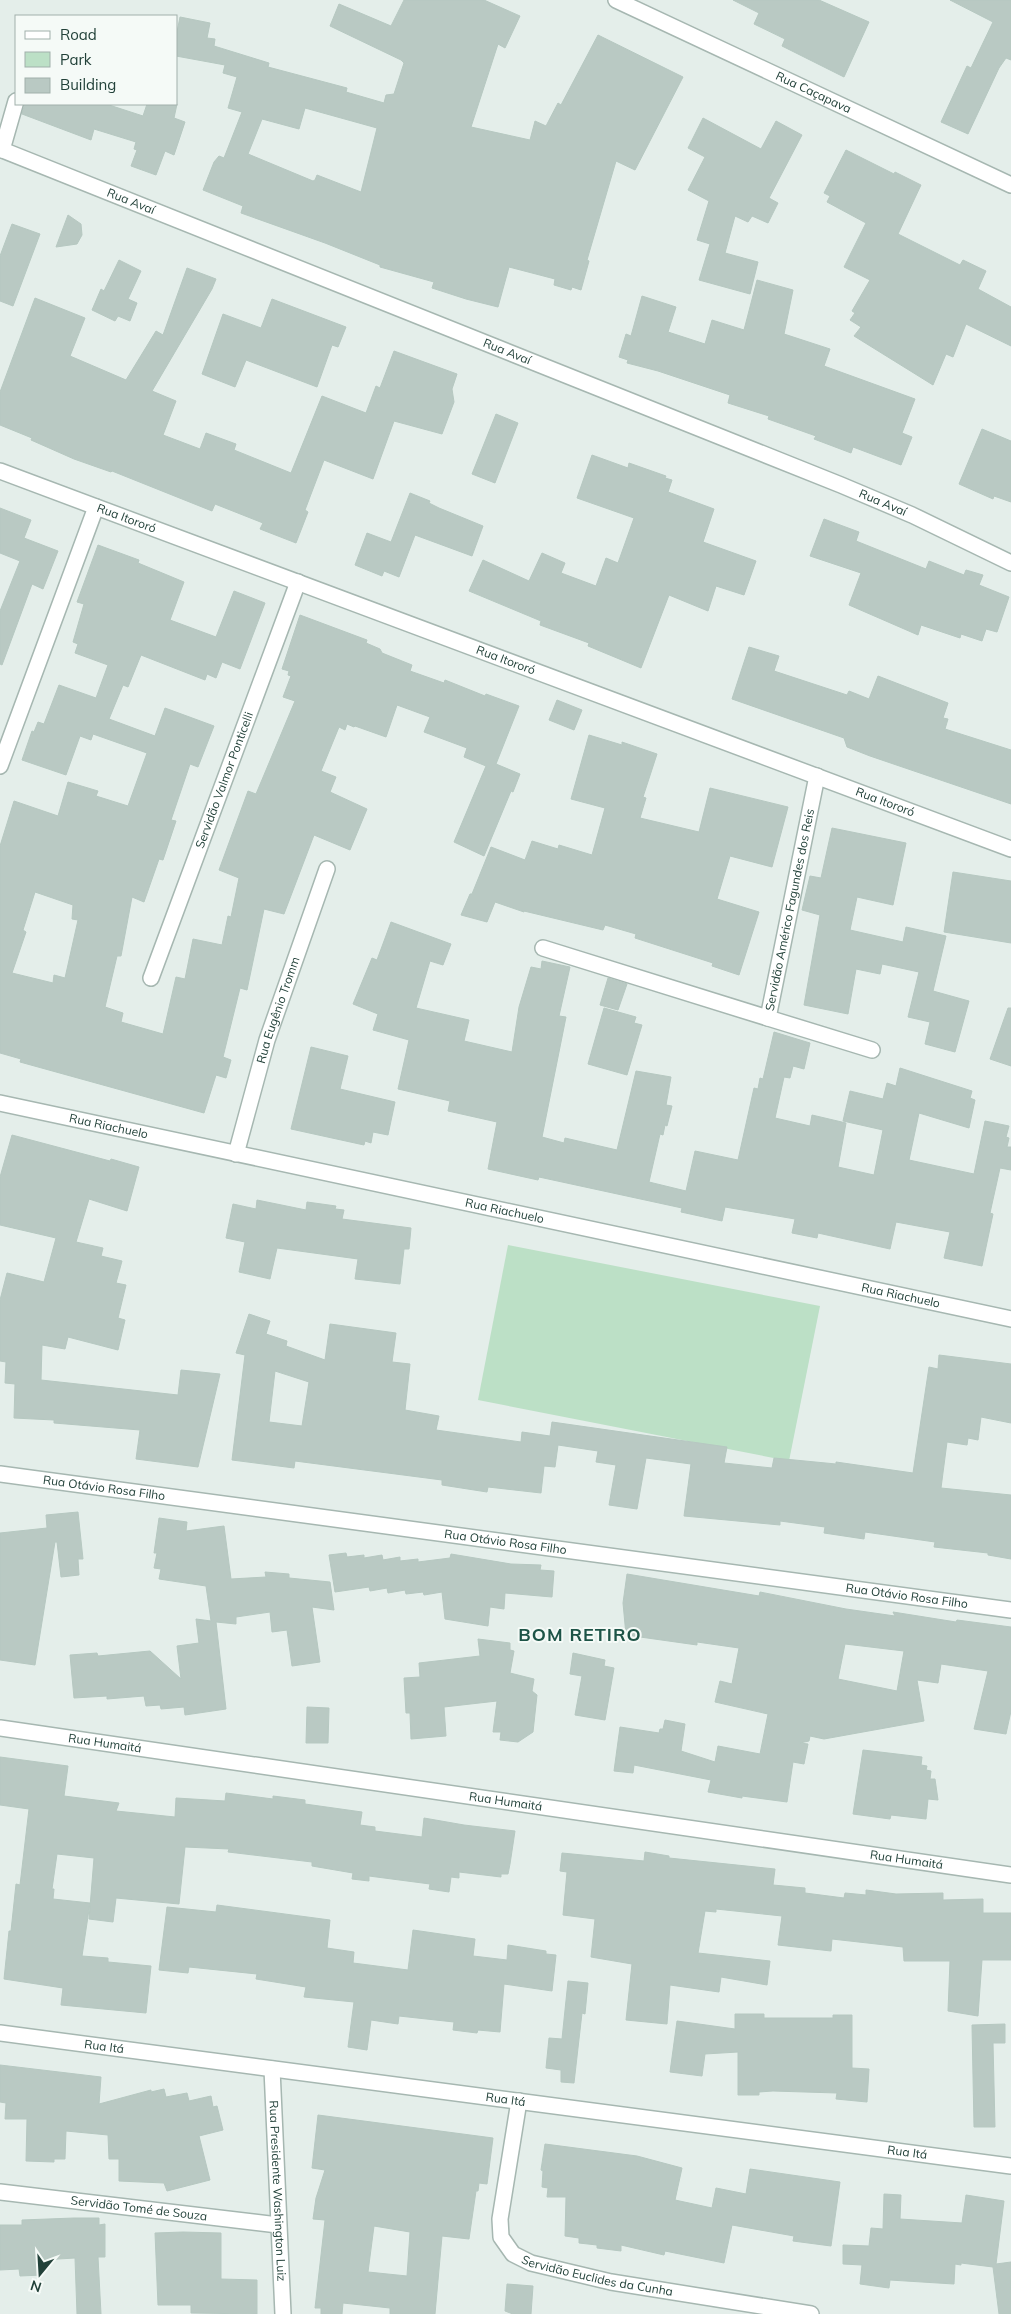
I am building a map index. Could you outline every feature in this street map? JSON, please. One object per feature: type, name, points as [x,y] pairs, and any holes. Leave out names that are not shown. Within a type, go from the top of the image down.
[{"type":"street","name":"Rua Caçapava","points":[[616,0],[637,5],[1011,186]]},
{"type":"street","points":[[1,150],[15,104]]},
{"type":"street","name":"Rua Avaí","points":[[1,150],[832,482],[912,516],[1011,563]]},
{"type":"street","name":"Rua Itororó","points":[[0,471],[1011,849]]},
{"type":"street","points":[[0,766],[96,507]]},
{"type":"street","name":"Servidão Valmor Ponticelli","points":[[151,978],[298,582]]},
{"type":"street","name":"Servidão Américo Fagundes dos Reis","points":[[543,948],[768,1018],[817,776]]},
{"type":"street","name":"Rua Eugênio Tromm","points":[[236,1154],[267,1040],[327,870]]},
{"type":"street","points":[[768,1018],[872,1050]]},
{"type":"street","name":"Rua Riachuelo","points":[[0,1103],[1011,1319]]},
{"type":"street","name":"Rua Otávio Rosa Filho","points":[[0,1474],[1011,1610]]},
{"type":"street","name":"Rua Humaitá","points":[[0,1728],[1011,1875]]},
{"type":"street","name":"Rua Itá","points":[[0,2033],[1011,2166]]},
{"type":"street","name":"Rua Presidente Washington Luiz","points":[[272,2069],[283,2314]]},
{"type":"street","name":"Servidão Euclides da Cunha","points":[[519,2101],[500,2219],[501,2237],[513,2254],[531,2263],[580,2276],[811,2314]]},
{"type":"street","name":"Servidão Tomé de Souza","points":[[0,2192],[278,2225]]},
{"type":"green space","points":[[508,1245],[820,1306],[789,1461],[478,1400]]},
{"type":"building","points":[[404,0],[484,0],[520,16],[505,48],[498,44],[471,127],[530,140],[535,121],[546,126],[558,103],[561,105],[598,35],[683,77],[635,170],[616,161],[587,260],[589,261],[581,290],[572,287],[571,290],[554,285],[555,279],[509,267],[498,307],[466,299],[432,288],[434,282],[380,267],[380,265],[325,243],[241,213],[243,206],[203,190],[214,162],[219,156],[224,158],[242,112],[228,108],[237,77],[223,73],[225,65],[178,56],[180,17],[210,23],[207,38],[215,39],[214,46],[269,63],[268,67],[347,88],[346,92],[384,103],[386,95],[394,94],[404,63],[330,26],[339,4],[391,26]],"holes":[[[305,108],[377,128],[361,192],[317,175],[313,181],[248,154],[262,119],[299,129]]]},
{"type":"building","points":[[733,0],[819,0],[869,22],[844,77],[782,46],[785,39],[754,24],[759,13]]},
{"type":"building","points":[[950,0],[1011,0],[1011,60],[1006,58],[999,68],[968,134],[941,122],[967,66],[971,68],[993,22]]},
{"type":"building","points":[[25,105],[109,105],[143,116],[147,105],[177,105],[174,118],[185,122],[174,155],[165,151],[156,175],[131,166],[137,150],[134,149],[136,142],[94,129],[91,140],[22,114]]},
{"type":"building","points":[[703,118],[761,149],[776,121],[802,135],[769,198],[778,203],[768,223],[752,216],[748,222],[735,216],[725,253],[758,262],[750,294],[699,280],[710,244],[697,240],[709,201],[688,190],[705,157],[688,148]]},
{"type":"building","points":[[846,150],[921,185],[898,234],[960,265],[963,260],[986,271],[978,289],[1011,307],[1011,346],[966,324],[953,357],[946,354],[933,385],[854,336],[861,327],[850,320],[855,313],[852,311],[870,280],[844,267],[866,223],[827,202],[830,196],[824,193]]},
{"type":"building","points":[[68,215],[81,224],[82,235],[77,244],[56,247]]},
{"type":"building","points":[[12,224],[40,234],[13,306],[0,301],[0,256]]},
{"type":"building","points":[[119,260],[141,271],[128,299],[137,303],[130,321],[118,316],[115,321],[92,310],[101,289],[104,291]]},
{"type":"building","points":[[187,268],[216,279],[152,391],[176,401],[163,435],[200,449],[206,433],[236,444],[234,450],[291,473],[322,396],[366,413],[376,386],[380,388],[394,351],[457,374],[452,389],[454,402],[442,434],[394,421],[373,479],[324,460],[305,510],[308,512],[296,543],[260,529],[263,523],[215,504],[212,511],[112,471],[74,459],[31,440],[32,438],[0,425],[0,392],[35,298],[85,318],[70,356],[126,380],[156,331],[163,335]]},
{"type":"building","points":[[757,280],[793,290],[784,334],[830,349],[824,366],[915,399],[902,433],[912,437],[901,465],[853,447],[851,453],[814,439],[816,436],[768,419],[769,416],[728,403],[730,395],[658,371],[627,363],[628,360],[619,357],[626,334],[631,336],[642,296],[676,307],[668,332],[705,344],[712,320],[744,330]]},
{"type":"building","points":[[272,299],[346,327],[338,347],[332,345],[317,387],[246,360],[235,387],[202,374],[223,314],[261,328]]},
{"type":"building","points":[[496,414],[518,423],[495,483],[472,474]]},
{"type":"building","points":[[982,429],[1011,441],[1011,502],[994,496],[993,499],[959,484]]},
{"type":"building","points":[[592,455],[628,468],[629,463],[666,476],[665,478],[672,480],[668,492],[714,509],[703,542],[756,561],[744,595],[716,586],[708,611],[669,595],[641,668],[588,646],[589,643],[540,625],[541,621],[469,591],[483,560],[529,581],[542,553],[565,563],[561,573],[596,586],[606,558],[618,563],[634,518],[577,498]]},
{"type":"building","points":[[410,493],[430,501],[429,503],[439,508],[483,526],[472,556],[415,535],[399,577],[384,571],[382,576],[355,565],[367,533],[391,542]]},
{"type":"building","points":[[0,508],[31,520],[24,538],[58,551],[43,589],[32,584],[2,665],[0,664],[0,611],[20,561],[0,553]]},
{"type":"building","points":[[824,519],[859,532],[856,541],[926,569],[929,561],[964,575],[966,570],[983,575],[979,585],[1009,597],[997,632],[986,629],[982,641],[961,634],[960,638],[921,625],[918,635],[849,605],[861,573],[810,556]]},
{"type":"building","points":[[98,545],[139,560],[138,563],[184,582],[170,620],[216,637],[234,591],[265,603],[240,669],[222,662],[216,678],[207,674],[205,680],[141,655],[128,687],[123,685],[109,719],[155,736],[165,708],[214,726],[198,767],[190,764],[171,820],[176,821],[163,860],[159,859],[144,902],[132,897],[121,956],[117,956],[105,1007],[123,1013],[121,1022],[163,1034],[176,977],[185,979],[193,939],[222,945],[228,916],[231,917],[239,878],[219,870],[248,791],[256,794],[295,701],[283,697],[291,676],[288,675],[289,671],[282,669],[300,615],[367,640],[366,643],[380,649],[382,653],[412,665],[410,671],[444,683],[445,680],[485,696],[486,694],[519,706],[496,764],[520,774],[484,856],[454,842],[486,766],[464,757],[467,748],[424,732],[430,717],[397,705],[386,737],[347,724],[345,730],[339,727],[321,771],[336,777],[330,792],[367,809],[350,850],[314,835],[284,914],[264,909],[247,990],[240,988],[223,1057],[231,1060],[226,1078],[216,1075],[204,1113],[20,1062],[21,1059],[0,1053],[0,846],[14,801],[58,816],[68,782],[98,791],[96,796],[128,806],[147,753],[93,734],[91,740],[80,736],[66,775],[22,760],[32,731],[34,732],[38,722],[44,724],[59,685],[96,698],[108,665],[75,653],[78,644],[73,642],[84,604],[77,602]],"holes":[[[35,892],[73,905],[72,919],[78,920],[65,978],[54,975],[53,983],[12,973],[26,932],[23,930]]]},
{"type":"building","points":[[749,647],[779,656],[774,671],[847,695],[849,691],[869,699],[878,676],[948,703],[943,718],[948,719],[945,729],[1011,750],[1011,804],[870,756],[847,747],[844,738],[732,699]]},
{"type":"building","points":[[557,700],[582,710],[574,730],[549,720]]},
{"type":"building","points":[[589,735],[622,745],[622,742],[657,754],[643,797],[646,798],[640,818],[699,832],[710,788],[788,807],[772,867],[730,856],[717,899],[759,912],[739,975],[712,966],[713,963],[635,938],[636,934],[605,925],[603,930],[524,912],[495,902],[487,922],[461,915],[470,894],[472,894],[491,847],[525,860],[532,841],[558,849],[559,845],[592,855],[605,808],[571,799]]},
{"type":"building","points":[[832,828],[906,843],[893,905],[857,897],[850,930],[903,942],[906,927],[946,936],[933,991],[969,1001],[955,1052],[925,1044],[930,1022],[908,1017],[919,972],[882,964],[880,974],[856,969],[848,1014],[804,1005],[820,915],[802,910],[810,876],[821,878]]},
{"type":"building","points":[[953,872],[1011,881],[1011,943],[944,932]]},
{"type":"building","points":[[391,922],[451,944],[443,965],[430,961],[416,1008],[469,1020],[464,1041],[512,1052],[519,1007],[531,967],[541,969],[542,961],[570,967],[559,1016],[566,1017],[542,1137],[564,1143],[565,1138],[617,1150],[636,1071],[671,1077],[666,1105],[672,1106],[667,1126],[665,1125],[663,1135],[660,1134],[649,1182],[686,1191],[695,1151],[738,1160],[754,1088],[758,1089],[760,1078],[763,1079],[774,1032],[810,1043],[804,1069],[793,1066],[790,1078],[784,1077],[775,1118],[810,1126],[812,1115],[846,1123],[838,1167],[874,1175],[883,1130],[843,1121],[850,1091],[883,1099],[887,1083],[896,1086],[900,1068],[972,1091],[970,1098],[975,1100],[969,1128],[919,1113],[909,1160],[974,1174],[985,1121],[1009,1126],[1006,1137],[1009,1138],[1007,1147],[1011,1147],[1011,1170],[1000,1168],[990,1213],[993,1214],[982,1266],[944,1258],[950,1232],[896,1222],[890,1249],[818,1233],[817,1238],[792,1233],[795,1219],[725,1207],[722,1221],[681,1212],[682,1208],[539,1177],[538,1180],[488,1169],[497,1122],[448,1111],[450,1101],[398,1089],[409,1040],[373,1030],[378,1014],[353,1004],[372,958],[377,960]]},
{"type":"building","points":[[608,978],[627,984],[618,1010],[600,1005]]},
{"type":"building","points":[[604,1008],[636,1017],[634,1023],[642,1025],[627,1075],[588,1064]]},
{"type":"building","points":[[1008,1008],[1011,1008],[1011,1066],[990,1059]]},
{"type":"building","points":[[311,1047],[348,1056],[340,1089],[395,1102],[388,1135],[373,1132],[371,1143],[365,1141],[364,1145],[291,1129]]},
{"type":"building","points":[[12,1135],[139,1167],[127,1211],[89,1199],[76,1242],[103,1248],[101,1256],[122,1261],[116,1283],[126,1285],[118,1318],[125,1320],[118,1350],[68,1337],[65,1349],[42,1345],[41,1380],[178,1395],[181,1370],[220,1374],[198,1467],[136,1459],[140,1430],[54,1423],[54,1420],[14,1418],[15,1384],[5,1383],[6,1362],[0,1361],[0,1300],[7,1273],[44,1282],[56,1238],[0,1225],[0,1177]]},
{"type":"building","points":[[257,1200],[306,1210],[307,1202],[336,1206],[335,1209],[344,1210],[342,1219],[411,1228],[409,1249],[404,1249],[400,1284],[355,1279],[358,1259],[277,1248],[270,1279],[239,1272],[245,1242],[226,1238],[233,1204],[256,1209]]},
{"type":"building","points":[[249,1314],[270,1321],[266,1334],[287,1341],[286,1346],[325,1360],[330,1324],[396,1333],[392,1362],[410,1364],[405,1410],[439,1416],[436,1430],[521,1442],[522,1432],[550,1436],[552,1422],[727,1447],[724,1463],[772,1468],[774,1458],[836,1464],[836,1462],[913,1473],[929,1367],[938,1369],[939,1355],[1011,1364],[1011,1423],[981,1417],[978,1440],[968,1438],[967,1445],[947,1442],[941,1488],[1011,1495],[1011,1559],[988,1555],[988,1553],[934,1547],[935,1542],[865,1532],[864,1539],[824,1533],[825,1527],[780,1521],[780,1525],[684,1516],[691,1464],[646,1458],[637,1509],[609,1505],[616,1465],[596,1462],[598,1451],[558,1445],[555,1467],[544,1466],[541,1493],[488,1487],[487,1492],[442,1485],[442,1480],[295,1461],[294,1468],[232,1460],[245,1355],[236,1353]],"holes":[[[275,1371],[309,1382],[302,1426],[269,1422]]]},
{"type":"building","points":[[78,1512],[83,1559],[78,1559],[79,1575],[61,1577],[57,1542],[55,1542],[35,1665],[0,1660],[0,1533],[47,1528],[46,1515]]},
{"type":"building","points":[[159,1518],[187,1522],[186,1531],[224,1526],[231,1579],[266,1577],[265,1572],[289,1574],[289,1578],[330,1582],[334,1610],[312,1607],[320,1662],[292,1666],[287,1630],[272,1632],[270,1612],[236,1617],[236,1624],[216,1622],[226,1709],[185,1715],[184,1707],[161,1709],[160,1705],[146,1706],[144,1696],[107,1699],[107,1696],[74,1698],[70,1655],[97,1653],[98,1656],[150,1651],[181,1679],[177,1646],[199,1643],[196,1619],[211,1621],[206,1586],[159,1579],[161,1569],[154,1568],[157,1553],[154,1553]]},
{"type":"building","points":[[346,1553],[347,1557],[364,1555],[364,1558],[382,1555],[383,1560],[400,1557],[400,1561],[418,1559],[418,1562],[450,1558],[451,1554],[511,1564],[541,1565],[540,1570],[554,1571],[552,1597],[505,1593],[504,1609],[490,1607],[488,1626],[445,1619],[442,1592],[424,1595],[423,1592],[406,1594],[405,1590],[388,1593],[387,1588],[370,1591],[369,1587],[335,1592],[329,1555]]},
{"type":"building","points":[[627,1574],[759,1596],[760,1592],[846,1609],[895,1616],[893,1612],[956,1622],[957,1620],[1011,1627],[1011,1711],[1006,1734],[974,1729],[988,1671],[941,1664],[938,1683],[917,1680],[924,1721],[824,1739],[810,1736],[809,1741],[800,1743],[808,1744],[804,1764],[793,1762],[787,1802],[742,1796],[742,1798],[708,1792],[711,1780],[634,1765],[633,1773],[614,1771],[620,1727],[659,1733],[660,1729],[663,1729],[665,1720],[685,1724],[681,1751],[715,1762],[718,1746],[760,1754],[768,1714],[715,1702],[720,1681],[732,1684],[739,1648],[697,1642],[697,1645],[626,1635],[623,1603]],"holes":[[[845,1644],[904,1651],[897,1691],[838,1679]]]},
{"type":"building","points":[[478,1639],[510,1643],[510,1650],[514,1651],[510,1673],[534,1679],[532,1691],[537,1695],[533,1732],[518,1742],[500,1740],[501,1732],[493,1732],[497,1701],[444,1707],[446,1736],[411,1739],[410,1713],[406,1713],[404,1678],[420,1677],[419,1663],[480,1656]]},
{"type":"building","points":[[573,1653],[605,1660],[604,1666],[614,1668],[605,1720],[575,1715],[582,1676],[570,1674]]},
{"type":"building","points":[[307,1707],[329,1708],[328,1743],[306,1743]]},
{"type":"building","points":[[863,1750],[922,1757],[921,1765],[927,1766],[926,1770],[931,1771],[930,1779],[935,1779],[938,1800],[928,1799],[926,1819],[891,1815],[890,1819],[853,1814]]},
{"type":"building","points":[[0,1757],[68,1766],[64,1796],[119,1803],[116,1811],[175,1817],[176,1798],[225,1801],[226,1793],[273,1799],[273,1796],[305,1800],[305,1804],[362,1812],[360,1825],[375,1827],[375,1831],[422,1837],[424,1818],[515,1831],[508,1874],[501,1874],[501,1877],[459,1872],[459,1878],[451,1877],[449,1892],[429,1889],[430,1884],[369,1876],[369,1881],[352,1879],[353,1873],[312,1866],[312,1862],[228,1852],[229,1849],[185,1847],[179,1904],[116,1898],[113,1922],[89,1919],[94,1858],[57,1854],[52,1889],[54,1889],[53,1899],[90,1903],[82,1956],[108,1958],[108,1962],[151,1966],[146,2013],[61,2005],[63,1988],[4,1979],[16,1884],[20,1885],[29,1809],[0,1805]]},
{"type":"building","points":[[645,1852],[669,1856],[669,1858],[775,1869],[773,1885],[805,1888],[805,1893],[844,1898],[845,1893],[866,1895],[866,1890],[896,1894],[943,1893],[943,1900],[983,1899],[983,1913],[1011,1913],[1011,1960],[982,1960],[978,2016],[948,2011],[950,1961],[904,1961],[903,1947],[832,1939],[831,1951],[778,1945],[782,1916],[716,1909],[716,1912],[705,1911],[698,1953],[770,1961],[767,1985],[721,1977],[719,1992],[670,1985],[667,2024],[626,2020],[632,1964],[591,1957],[595,1919],[563,1915],[567,1872],[560,1871],[562,1853],[644,1861]]},
{"type":"building","points":[[217,1905],[330,1920],[327,1948],[354,1952],[353,1963],[408,1970],[413,1930],[475,1939],[473,1956],[507,1960],[508,1945],[546,1951],[546,1954],[556,1955],[552,1991],[504,1984],[500,2032],[478,2030],[477,2033],[453,2030],[454,2022],[399,2016],[398,2024],[371,2020],[367,2050],[348,2047],[354,2002],[304,1997],[306,1987],[256,1979],[257,1974],[189,1967],[188,1973],[159,1970],[167,1907],[216,1912]]},
{"type":"building","points":[[568,1981],[588,1983],[585,2014],[582,2013],[574,2083],[561,2082],[561,2070],[546,2068],[549,2038],[562,2039]]},
{"type":"building","points":[[735,2014],[764,2014],[764,2018],[833,2018],[833,2015],[852,2015],[852,2068],[869,2069],[867,2102],[836,2099],[837,2093],[773,2091],[759,2092],[759,2095],[738,2095],[738,2052],[705,2054],[702,2076],[670,2072],[677,2021],[735,2029]]},
{"type":"building","points":[[1005,2024],[1005,2043],[993,2043],[995,2127],[974,2127],[972,2025]]},
{"type":"building","points":[[0,2065],[101,2077],[99,2104],[151,2090],[151,2092],[164,2089],[166,2097],[187,2093],[189,2101],[211,2096],[213,2107],[217,2106],[223,2130],[199,2136],[210,2180],[167,2191],[164,2183],[119,2181],[119,2159],[109,2159],[108,2135],[66,2131],[65,2159],[54,2159],[54,2162],[26,2161],[27,2119],[5,2119],[6,2103],[0,2102]]},
{"type":"building","points":[[318,2115],[493,2138],[487,2184],[479,2183],[478,2191],[476,2191],[469,2239],[442,2236],[435,2314],[390,2314],[390,2308],[343,2303],[342,2314],[321,2314],[321,2308],[315,2308],[325,2220],[313,2219],[316,2198],[325,2170],[312,2168]],"holes":[[[374,2226],[410,2232],[407,2276],[368,2272]]]},
{"type":"building","points":[[545,2144],[637,2156],[682,2168],[675,2200],[712,2208],[716,2188],[746,2194],[750,2169],[840,2182],[831,2246],[793,2241],[794,2236],[732,2225],[724,2263],[665,2251],[664,2255],[621,2245],[621,2251],[597,2248],[597,2245],[579,2243],[579,2238],[565,2236],[566,2197],[547,2197],[548,2188],[542,2187],[543,2171],[541,2170]]},
{"type":"building","points":[[884,2194],[901,2195],[900,2219],[962,2223],[966,2195],[1004,2201],[996,2264],[1011,2262],[1011,2314],[999,2314],[993,2267],[955,2264],[954,2284],[890,2280],[889,2288],[860,2284],[862,2265],[843,2264],[843,2245],[869,2246],[871,2228],[883,2229]]},
{"type":"building","points":[[99,2218],[99,2225],[105,2224],[105,2257],[98,2257],[101,2314],[77,2314],[75,2258],[42,2260],[42,2275],[20,2276],[19,2269],[0,2270],[0,2225],[22,2225],[22,2220]]},
{"type":"building","points":[[155,2233],[221,2233],[221,2279],[257,2280],[257,2314],[191,2313],[191,2305],[158,2305]]},
{"type":"building","points":[[507,2284],[533,2286],[531,2314],[513,2314],[505,2311]]},
{"type":"district","name":"BOM RETIRO","points":[[580,1635]]}]
